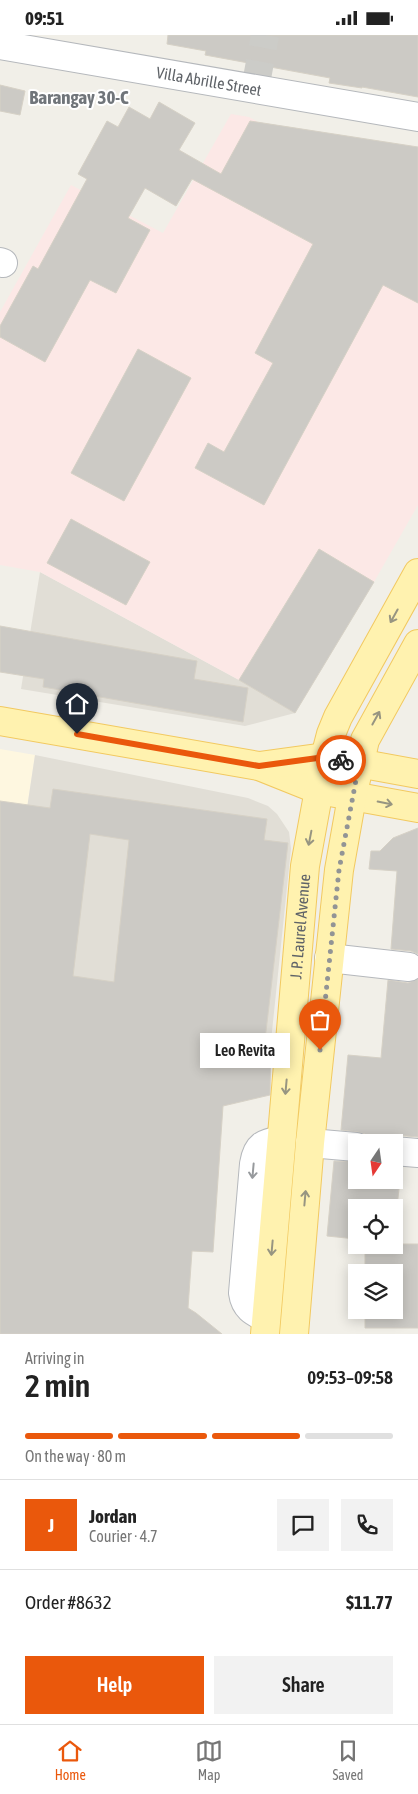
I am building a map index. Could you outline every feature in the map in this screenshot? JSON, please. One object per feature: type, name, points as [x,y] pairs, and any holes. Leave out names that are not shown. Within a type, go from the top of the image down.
[{"type":"main road","name":"J. P. Laurel Avenue","points":[[265,1326],[305,866],[325,757],[334,725],[418,573]]},
{"type":"main road","name":"J. P. Laurel Avenue","points":[[294,1334],[310,1143],[340,863],[365,740],[418,644]]},
{"type":"main road","points":[[0,721],[259,766],[319,790],[418,808]]},
{"type":"main road","points":[[259,766],[325,757],[418,774]]},
{"type":"street","name":"Villa Abrille Street","points":[[0,45],[418,117]]},
{"type":"street","points":[[329,958],[409,967]]},
{"type":"street","points":[[310,1143],[348,1146]]},
{"type":"street","points":[[403,1152],[418,1153]]},
{"type":"shaded area","points":[[231,114],[249,117],[418,209],[418,505],[374,582],[319,549],[239,680],[40,572],[0,565],[0,312],[71,185],[163,233]]},
{"type":"shaded area","points":[[40,572],[239,680],[295,713],[245,726],[21,689]]},
{"type":"shaded area","points":[[0,749],[35,755],[0,988]]},
{"type":"shaded area","points":[[35,755],[248,798],[268,806],[277,814],[289,832],[291,849],[271,1041],[0,1010],[0,988]]},
{"type":"building","points":[[168,35],[418,35],[418,97],[329,83],[330,78],[205,55],[206,51],[167,44]]},
{"type":"building","points":[[0,85],[25,91],[20,115],[0,111]]},
{"type":"building","points":[[159,102],[195,123],[179,150],[221,174],[250,121],[418,147],[418,303],[383,285],[264,505],[195,468],[208,443],[224,452],[273,363],[255,353],[313,244],[192,179],[176,206],[145,188],[128,218],[150,230],[116,293],[90,280],[45,362],[0,337],[0,326],[33,266],[38,269],[87,179],[78,174],[107,121],[118,127],[129,107],[150,119]]},
{"type":"building","points":[[138,349],[191,378],[124,501],[71,473]]},
{"type":"building","points":[[71,519],[150,562],[126,605],[47,563]]},
{"type":"building","points":[[319,549],[374,582],[295,713],[239,680]]},
{"type":"building","points":[[0,626],[197,661],[194,679],[248,688],[243,722],[43,687],[44,679],[0,672]]},
{"type":"building","points":[[53,789],[267,819],[264,840],[288,843],[265,1040],[271,1041],[270,1095],[223,1106],[213,1252],[192,1251],[188,1308],[222,1334],[0,1334],[0,801],[50,808]],"holes":[[[90,834],[129,840],[114,982],[73,976]]]},
{"type":"building","points":[[418,828],[418,954],[411,951],[391,949],[397,871],[369,869],[371,851],[380,851],[393,838]]},
{"type":"building","points":[[418,979],[418,1137],[403,1136],[403,1134],[365,1134],[341,1130],[348,1055],[381,1058],[388,980],[408,983]]},
{"type":"building","points":[[334,1161],[348,1162],[348,1189],[399,1189],[398,1199],[348,1199],[348,1238],[327,1236]]},
{"type":"building","points":[[403,1244],[418,1244],[418,1328],[365,1328],[365,1319],[403,1319],[403,1264],[365,1264],[365,1254],[403,1254]]},
{"type":"tunnel","points":[[255,89],[265,35]]},
{"type":"way so far","points":[[320,1050],[339,870],[359,764],[341,760]]},
{"type":"place","name":"Leo Revita","points":[[320,1050]]},
{"type":"district","name":"Barangay 30-C","points":[[79,97]]},
{"type":"route","points":[[77,734],[259,766],[325,757],[341,760]]}]
